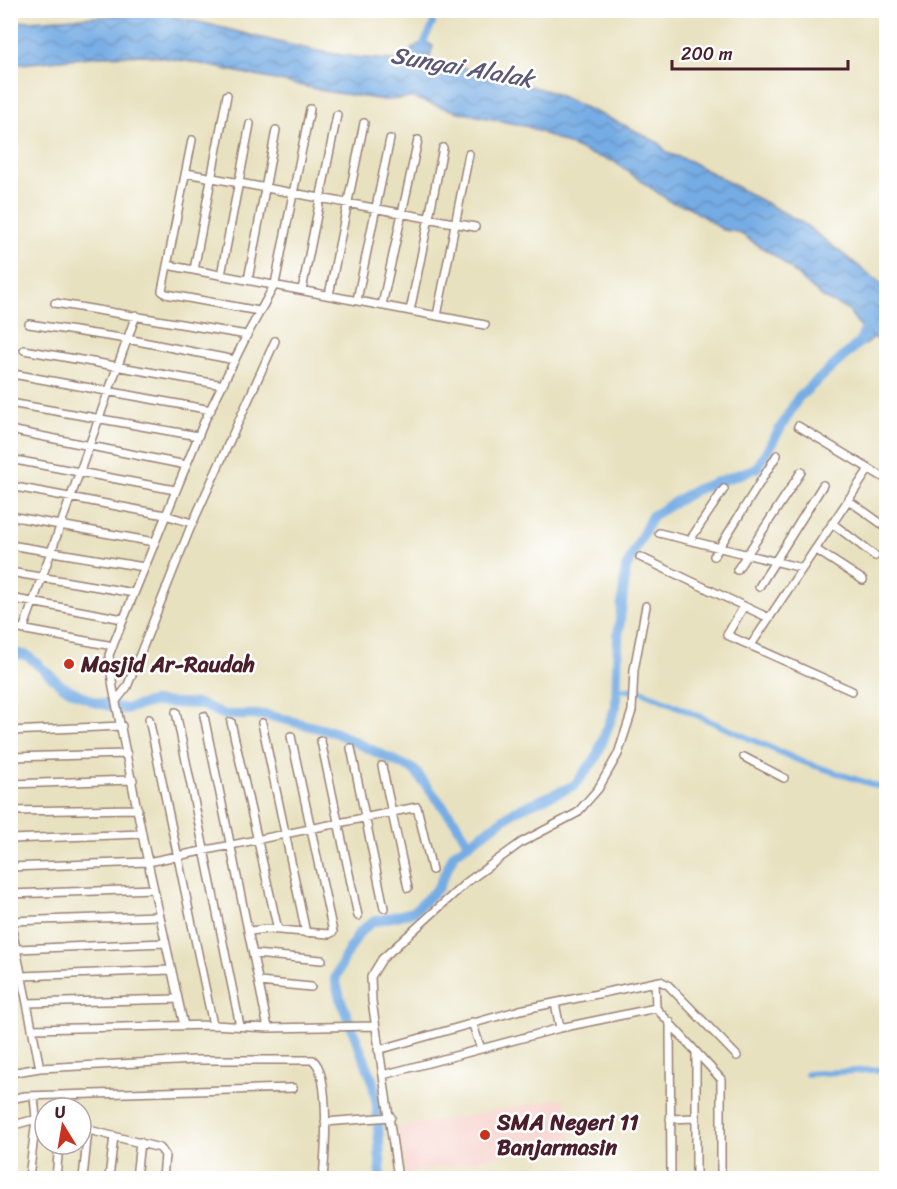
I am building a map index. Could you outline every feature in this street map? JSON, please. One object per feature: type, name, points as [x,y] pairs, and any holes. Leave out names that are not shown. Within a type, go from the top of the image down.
[{"type":"street","points":[[194,270],[227,95]]},
{"type":"street","points":[[184,1026],[142,834],[109,661],[123,619],[198,436],[259,310],[275,284],[310,109]]},
{"type":"street","points":[[302,290],[337,115]]},
{"type":"street","points":[[329,295],[364,123]]},
{"type":"street","points":[[221,275],[250,124]]},
{"type":"street","points":[[248,280],[276,130]]},
{"type":"street","points":[[357,300],[390,139]]},
{"type":"street","points":[[192,140],[164,294],[259,310]]},
{"type":"street","points":[[382,305],[417,140]]},
{"type":"street","points":[[410,310],[443,148]]},
{"type":"street","points":[[437,316],[470,154]]},
{"type":"street","points":[[186,173],[475,227]]},
{"type":"street","points":[[168,265],[485,325]]},
{"type":"street","points":[[56,303],[247,334]]},
{"type":"street","points":[[23,630],[136,315]]},
{"type":"street","points":[[29,324],[127,339],[235,360]]},
{"type":"street","points":[[117,704],[127,687],[192,523],[275,341]]},
{"type":"street","points":[[24,350],[223,385]]},
{"type":"street","points":[[13,375],[211,410]]},
{"type":"street","points":[[10,403],[198,436]]},
{"type":"street","points":[[798,426],[886,479]]},
{"type":"street","points":[[10,430],[186,465]]},
{"type":"street","points":[[714,556],[777,455]]},
{"type":"street","points":[[10,459],[175,490]]},
{"type":"street","points":[[751,645],[869,469]]},
{"type":"street","points":[[737,570],[801,472]]},
{"type":"street","points":[[759,587],[824,485]]},
{"type":"street","points":[[10,486],[165,515],[192,523]]},
{"type":"street","points":[[690,540],[724,489]]},
{"type":"street","points":[[848,500],[886,527]]},
{"type":"street","points":[[10,516],[154,542]]},
{"type":"street","points":[[832,523],[875,556]]},
{"type":"street","points":[[659,533],[802,568]]},
{"type":"street","points":[[10,544],[144,567]]},
{"type":"street","points":[[815,549],[862,580]]},
{"type":"street","points":[[640,557],[769,618]]},
{"type":"street","points":[[10,572],[134,593]]},
{"type":"street","points":[[10,598],[123,619]]},
{"type":"street","points":[[398,1179],[387,1118],[371,977],[382,959],[490,864],[522,842],[577,813],[605,780],[618,754],[632,711],[634,670],[646,606]]},
{"type":"street","points":[[744,606],[727,635],[852,692]]},
{"type":"street","points":[[10,627],[113,645]]},
{"type":"street","points":[[176,712],[240,1026]]},
{"type":"street","points":[[204,716],[250,931],[268,1028]]},
{"type":"street","points":[[149,719],[213,1025]]},
{"type":"street","points":[[231,722],[278,930]]},
{"type":"street","points":[[10,731],[121,723]]},
{"type":"street","points":[[261,723],[306,933]]},
{"type":"street","points":[[250,931],[278,930],[329,934],[333,932],[291,736]]},
{"type":"street","points":[[321,741],[358,916]]},
{"type":"street","points":[[351,748],[384,908]]},
{"type":"street","points":[[10,757],[127,754]]},
{"type":"street","points":[[744,757],[784,778]]},
{"type":"street","points":[[382,766],[408,888]]},
{"type":"street","points":[[10,784],[133,780]]},
{"type":"street","points":[[10,811],[138,808]]},
{"type":"street","points":[[10,867],[148,862],[418,808],[432,870]]},
{"type":"street","points":[[10,839],[142,834]]},
{"type":"street","points":[[10,894],[154,889]]},
{"type":"street","points":[[40,1068],[11,920],[159,916]]},
{"type":"street","points":[[17,949],[165,943]]},
{"type":"street","points":[[254,954],[322,960]]},
{"type":"street","points":[[22,976],[170,970]]},
{"type":"street","points":[[259,982],[311,987]]},
{"type":"street","points":[[378,1050],[472,1022],[655,982],[668,985],[737,1056]]},
{"type":"street","points":[[655,982],[656,1008],[719,1076],[721,1082],[721,1179]]},
{"type":"street","points":[[27,1003],[178,999]]},
{"type":"street","points":[[555,1003],[560,1028]]},
{"type":"street","points":[[383,1075],[560,1028],[656,1008]]},
{"type":"street","points":[[472,1022],[481,1049]]},
{"type":"street","points":[[670,1022],[670,1179]]},
{"type":"street","points":[[32,1029],[213,1025],[268,1028],[375,1026]]},
{"type":"street","points":[[696,1052],[696,1179]]},
{"type":"street","points":[[10,1073],[40,1068],[195,1060],[309,1059],[316,1062],[320,1069],[325,1122],[323,1179]]},
{"type":"street","points":[[34,1096],[293,1088]]},
{"type":"street","points":[[10,1099],[33,1096]]},
{"type":"street","points":[[325,1122],[387,1118]]},
{"type":"street","points":[[670,1119],[695,1118]]},
{"type":"street","points":[[10,1126],[33,1120]]},
{"type":"street","points":[[93,1131],[160,1148],[164,1151],[164,1179]]},
{"type":"street","points":[[109,1179],[114,1136]]},
{"type":"street","points":[[136,1179],[140,1142]]},
{"type":"street","points":[[29,1179],[33,1145]]},
{"type":"street","points":[[56,1179],[58,1156]]},
{"type":"street","points":[[82,1179],[83,1156]]},
{"type":"shaded area","name":"SMA Negeri 11 Banjarmasin","points":[[564,1098],[573,1142],[406,1174],[398,1128]]},
{"type":"water","points":[[158,13],[311,50],[372,59],[403,60],[413,48],[424,41],[433,46],[429,58],[439,68],[450,64],[551,92],[626,126],[659,143],[667,153],[690,161],[804,224],[886,287],[886,347],[874,337],[865,345],[860,342],[864,335],[862,329],[848,310],[822,297],[777,257],[738,232],[723,230],[687,206],[671,202],[613,161],[590,154],[529,127],[455,111],[412,98],[385,100],[330,92],[192,62],[145,55],[100,56],[11,65],[11,22]]},
{"type":"waterway","name":"Sungai Alalak","points":[[422,46],[433,24],[430,10]]},
{"type":"waterway","points":[[381,1178],[377,1104],[372,1079],[340,998],[335,979],[345,957],[359,933],[372,922],[413,912],[438,888],[454,854],[515,811],[575,785],[596,758],[616,706],[618,637],[626,568],[652,516],[695,490],[757,468],[798,398],[860,342],[869,320]]},
{"type":"waterway","points":[[10,652],[28,656],[62,686],[94,702],[125,709],[152,702],[200,704],[225,715],[266,715],[334,732],[414,770],[456,823],[469,844]]},
{"type":"waterway","points":[[616,689],[642,691],[800,761],[886,789]]},
{"type":"waterway","points":[[807,1074],[886,1069]]},
{"type":"place","name":"Masjid Ar-Raudah","points":[[69,664]]},
{"type":"place","name":"SMA Negeri 11 Banjarmasin","points":[[485,1135]]}]
